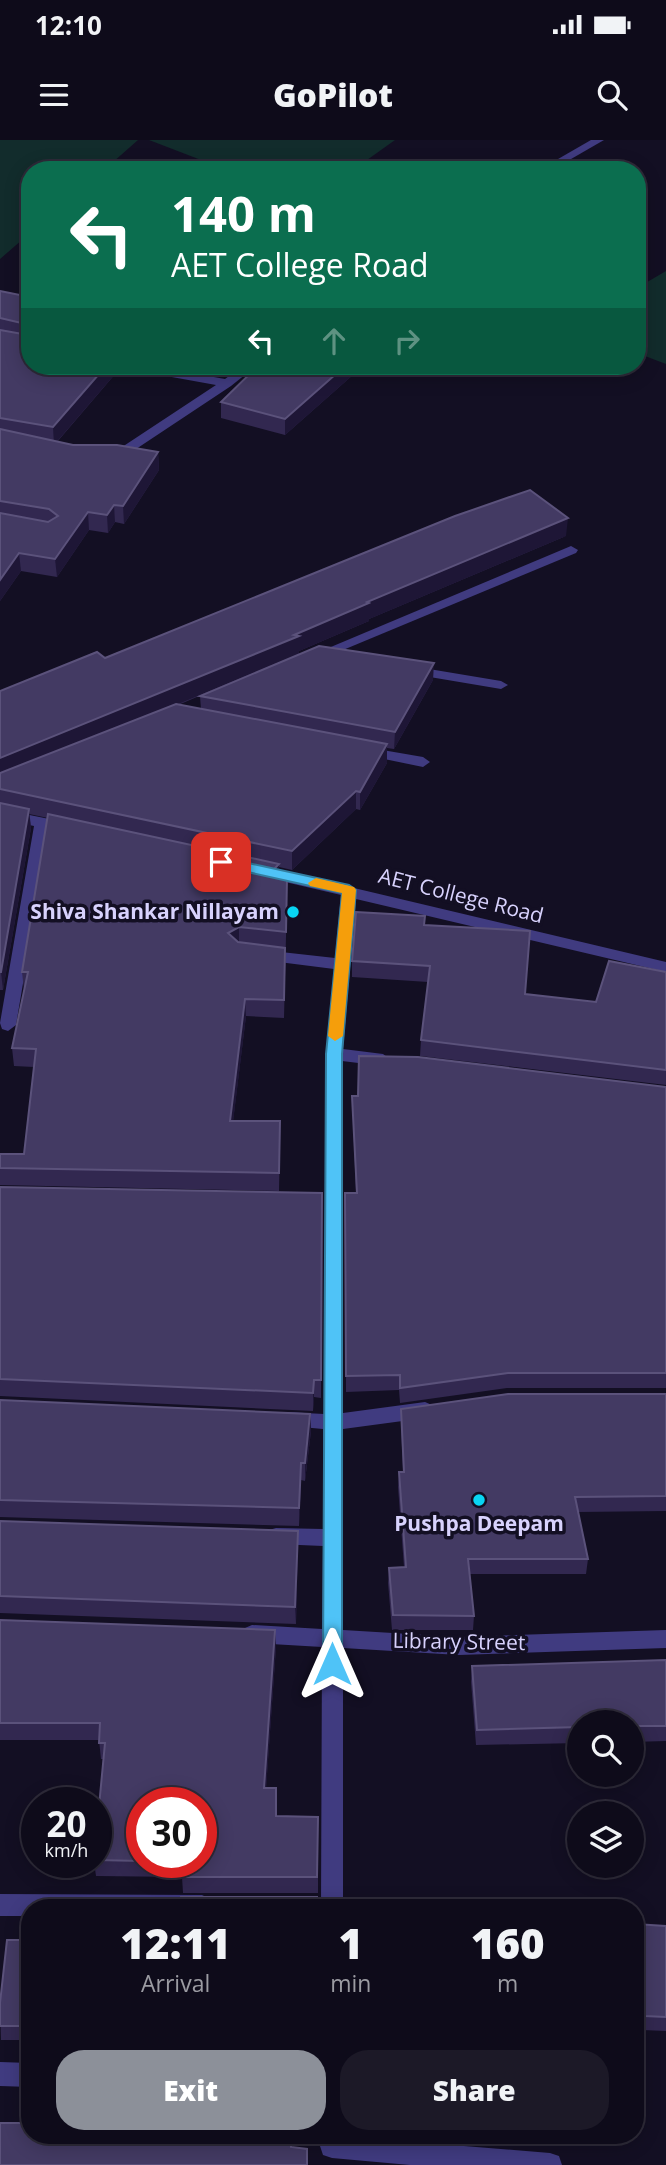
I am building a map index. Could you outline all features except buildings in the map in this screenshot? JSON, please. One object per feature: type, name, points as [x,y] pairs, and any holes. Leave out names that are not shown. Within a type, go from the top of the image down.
[{"type":"street","points":[[560,161],[599,140]]},
{"type":"street","points":[[183,375],[228,383]]},
{"type":"street","points":[[93,458],[117,456],[238,375]]},
{"type":"street","points":[[294,666],[571,550]]},
{"type":"street","points":[[318,656],[345,660]]},
{"type":"street","points":[[399,668],[501,685]]},
{"type":"street","points":[[354,749],[423,762]]},
{"type":"street","points":[[0,814],[82,831]]},
{"type":"street","points":[[8,1025],[42,822]]},
{"type":"street","name":"AET College Road","points":[[242,866],[666,968]]},
{"type":"street","points":[[332,1899],[334,1422],[327,1202],[334,1054],[349,890]]},
{"type":"street","points":[[251,954],[341,964]]},
{"type":"street","points":[[334,1054],[403,1062]]},
{"type":"street","points":[[264,1419],[334,1422],[440,1408]]},
{"type":"street","points":[[250,1535],[333,1538]]},
{"type":"street","name":"Library Street","points":[[236,1633],[459,1646],[666,1639]]},
{"type":"street","points":[[0,1905],[21,1905]]},
{"type":"street","points":[[0,2074],[21,2075]]},
{"type":"street","points":[[332,2149],[550,2165]]},
{"type":"green space","points":[[0,140],[138,140],[114,161],[21,161],[21,241],[0,259]]},
{"type":"green space","points":[[149,140],[395,140],[366,161],[204,161]]},
{"type":"green space","points":[[666,271],[666,364],[646,356],[646,283]]},
{"type":"slow traffic","points":[[316,883],[349,890],[335,1036]]},
{"type":"place","name":"Shiva Shankar Nillayam","points":[[293,912]]},
{"type":"place","name":"Pushpa Deepam","points":[[479,1500]]},
{"type":"route","points":[[221,862],[349,890],[334,1054],[332,1664]]}]
